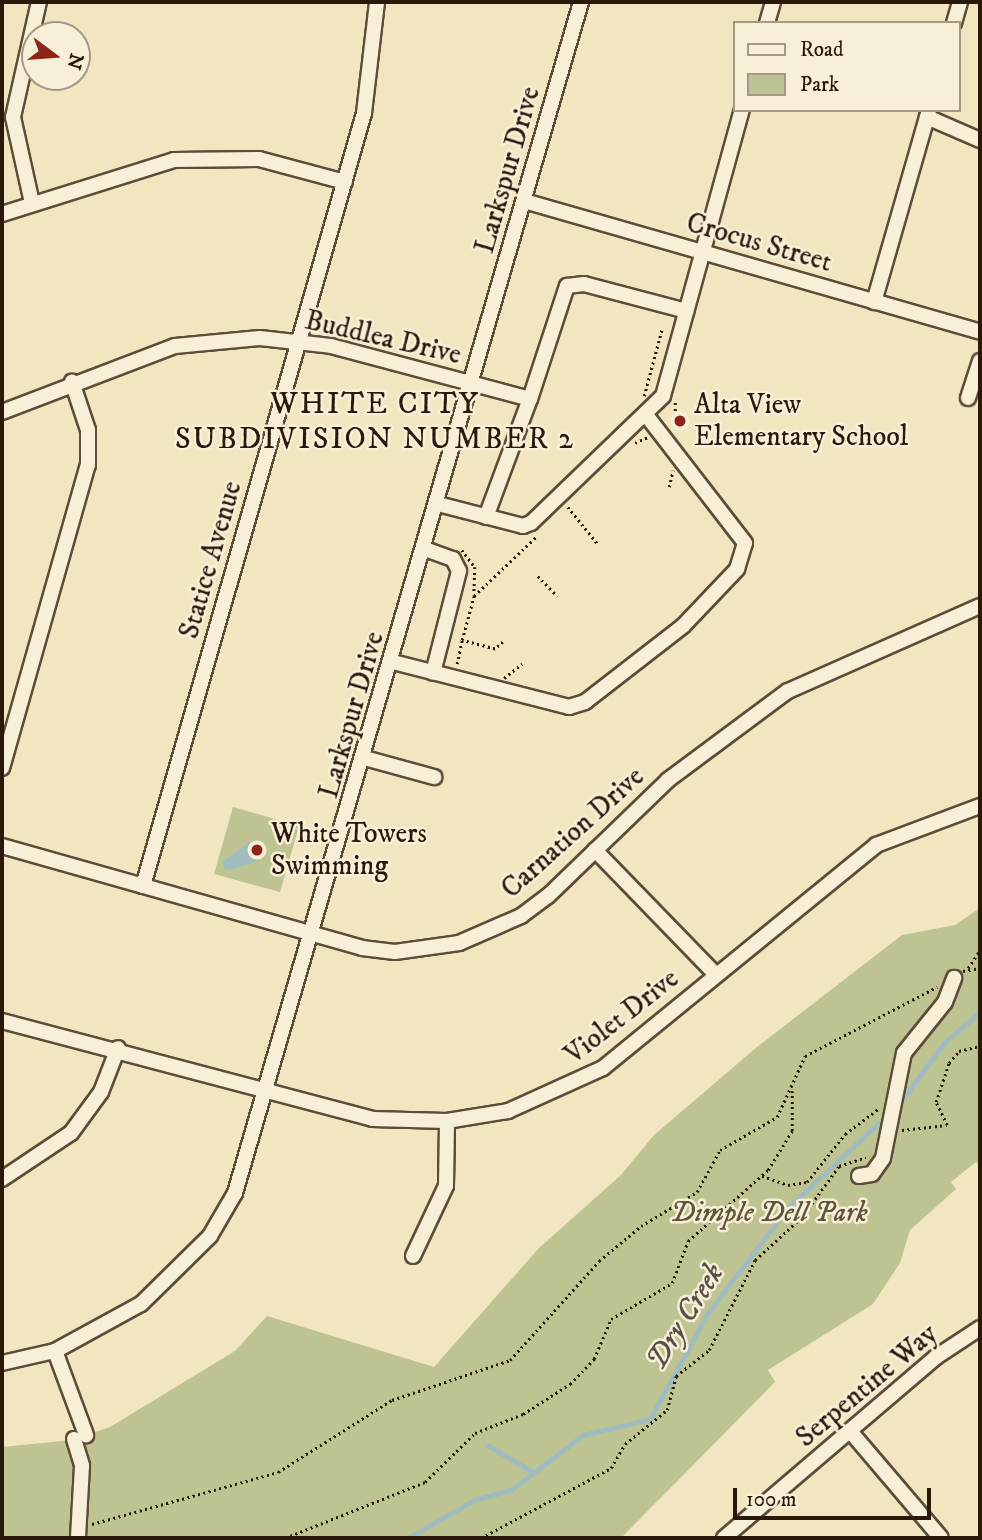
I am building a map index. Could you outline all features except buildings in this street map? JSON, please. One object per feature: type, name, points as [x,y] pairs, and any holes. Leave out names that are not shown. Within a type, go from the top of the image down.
[{"type":"street","points":[[32,203],[13,117],[39,2]]},
{"type":"street","name":"Statice Avenue","points":[[143,887],[371,86],[377,2]]},
{"type":"street","name":"Larkspur Drive","points":[[2,1363],[55,1351],[141,1304],[210,1236],[235,1193],[270,1091],[581,2]]},
{"type":"street","points":[[768,21],[773,2]]},
{"type":"street","points":[[955,21],[960,2]]},
{"type":"street","points":[[438,504],[486,517],[531,523],[646,415],[665,390],[741,112]]},
{"type":"street","points":[[874,302],[928,114],[980,140]]},
{"type":"street","points":[[2,214],[143,166],[216,156],[259,159],[345,182]]},
{"type":"street","name":"Crocus Street","points":[[524,201],[980,332]]},
{"type":"street","points":[[486,517],[530,400],[567,286],[584,284],[685,316]]},
{"type":"street","name":"Buddlea Drive","points":[[2,412],[72,382],[175,346],[300,340],[530,400]]},
{"type":"street","points":[[968,398],[980,361]]},
{"type":"street","points":[[2,768],[88,465],[89,430],[72,382]]},
{"type":"street","points":[[393,662],[560,706],[585,702],[683,625],[737,569],[745,556],[740,529],[646,415]]},
{"type":"street","points":[[425,549],[453,559],[459,571],[433,673]]},
{"type":"street","name":"Carnation Drive","points":[[2,846],[314,935],[395,952],[459,943],[522,916],[668,780],[788,691],[980,606]]},
{"type":"street","points":[[365,758],[434,777]]},
{"type":"street","name":"Violet Drive","points":[[2,1021],[118,1048],[372,1119],[447,1121],[508,1111],[584,1080],[876,845],[980,806]]},
{"type":"street","points":[[595,850],[715,974]]},
{"type":"street","points":[[859,1176],[872,1174],[888,1147],[906,1048],[945,1002],[954,978]]},
{"type":"street","points":[[2,1179],[71,1133],[101,1092],[118,1048]]},
{"type":"street","points":[[413,1256],[446,1186],[447,1121]]},
{"type":"street","name":"Serpentine Way","points":[[724,1538],[980,1328]]},
{"type":"street","points":[[55,1351],[80,1437],[82,1465],[78,1538]]},
{"type":"street","points":[[850,1432],[941,1538]]},
{"type":"path","points":[[643,400],[662,329]]},
{"type":"path","points":[[624,453],[632,443],[654,435]]},
{"type":"path","points":[[558,516],[576,499]]},
{"type":"path","points":[[567,508],[598,544]]},
{"type":"path","points":[[461,669],[462,640],[474,596],[540,533]]},
{"type":"path","points":[[538,576],[557,596]]},
{"type":"path","points":[[462,640],[495,649],[503,642]]},
{"type":"path","points":[[78,1538],[104,1519],[278,1472],[392,1400],[510,1360],[610,1252],[697,1192],[720,1150],[777,1117],[811,1051],[954,978],[967,969],[980,950]]},
{"type":"path","points":[[967,969],[980,968]]},
{"type":"path","points":[[892,1131],[947,1125],[936,1102],[949,1063],[959,1051],[980,1046]]},
{"type":"path","points":[[285,1538],[425,1482],[475,1433],[523,1414],[570,1384],[594,1359],[611,1320],[672,1283],[688,1241],[762,1176],[792,1131],[792,1088]]},
{"type":"path","points":[[762,1176],[788,1185],[807,1182],[845,1134],[897,1095]]},
{"type":"path","points":[[481,1538],[611,1468],[625,1444],[667,1410],[676,1376],[709,1350],[755,1260],[802,1217],[839,1166],[888,1147]]},
{"type":"green space","name":"White Towers Swimming","points":[[233,807],[299,826],[280,892],[214,874]]},
{"type":"green space","name":"Dimple Dell Park","points":[[980,908],[980,1166],[976,1162],[951,1182],[956,1189],[910,1230],[900,1263],[873,1304],[768,1370],[775,1382],[621,1538],[2,1538],[2,1447],[72,1440],[110,1427],[235,1351],[267,1316],[434,1367],[539,1248],[621,1175],[654,1135],[757,1047],[902,935],[955,925]]},
{"type":"water","points":[[249,842],[259,861],[226,871],[222,862]]},
{"type":"waterway","name":"Dry Creek","points":[[898,1105],[945,1042],[980,1012]]},
{"type":"waterway","name":"Dry Creek","points":[[408,1538],[474,1500],[511,1490],[583,1435],[650,1419],[708,1313],[787,1209],[886,1116]]},
{"type":"waterway","points":[[488,1445],[531,1471]]},
{"type":"place","name":"Alta View Elementary School","points":[[680,421]]},
{"type":"place","name":"White Towers Swimming","points":[[257,850]]},
{"type":"district","name":"WHITE CITY SUBDIVISION NUMBER 2","points":[[375,422]]}]
